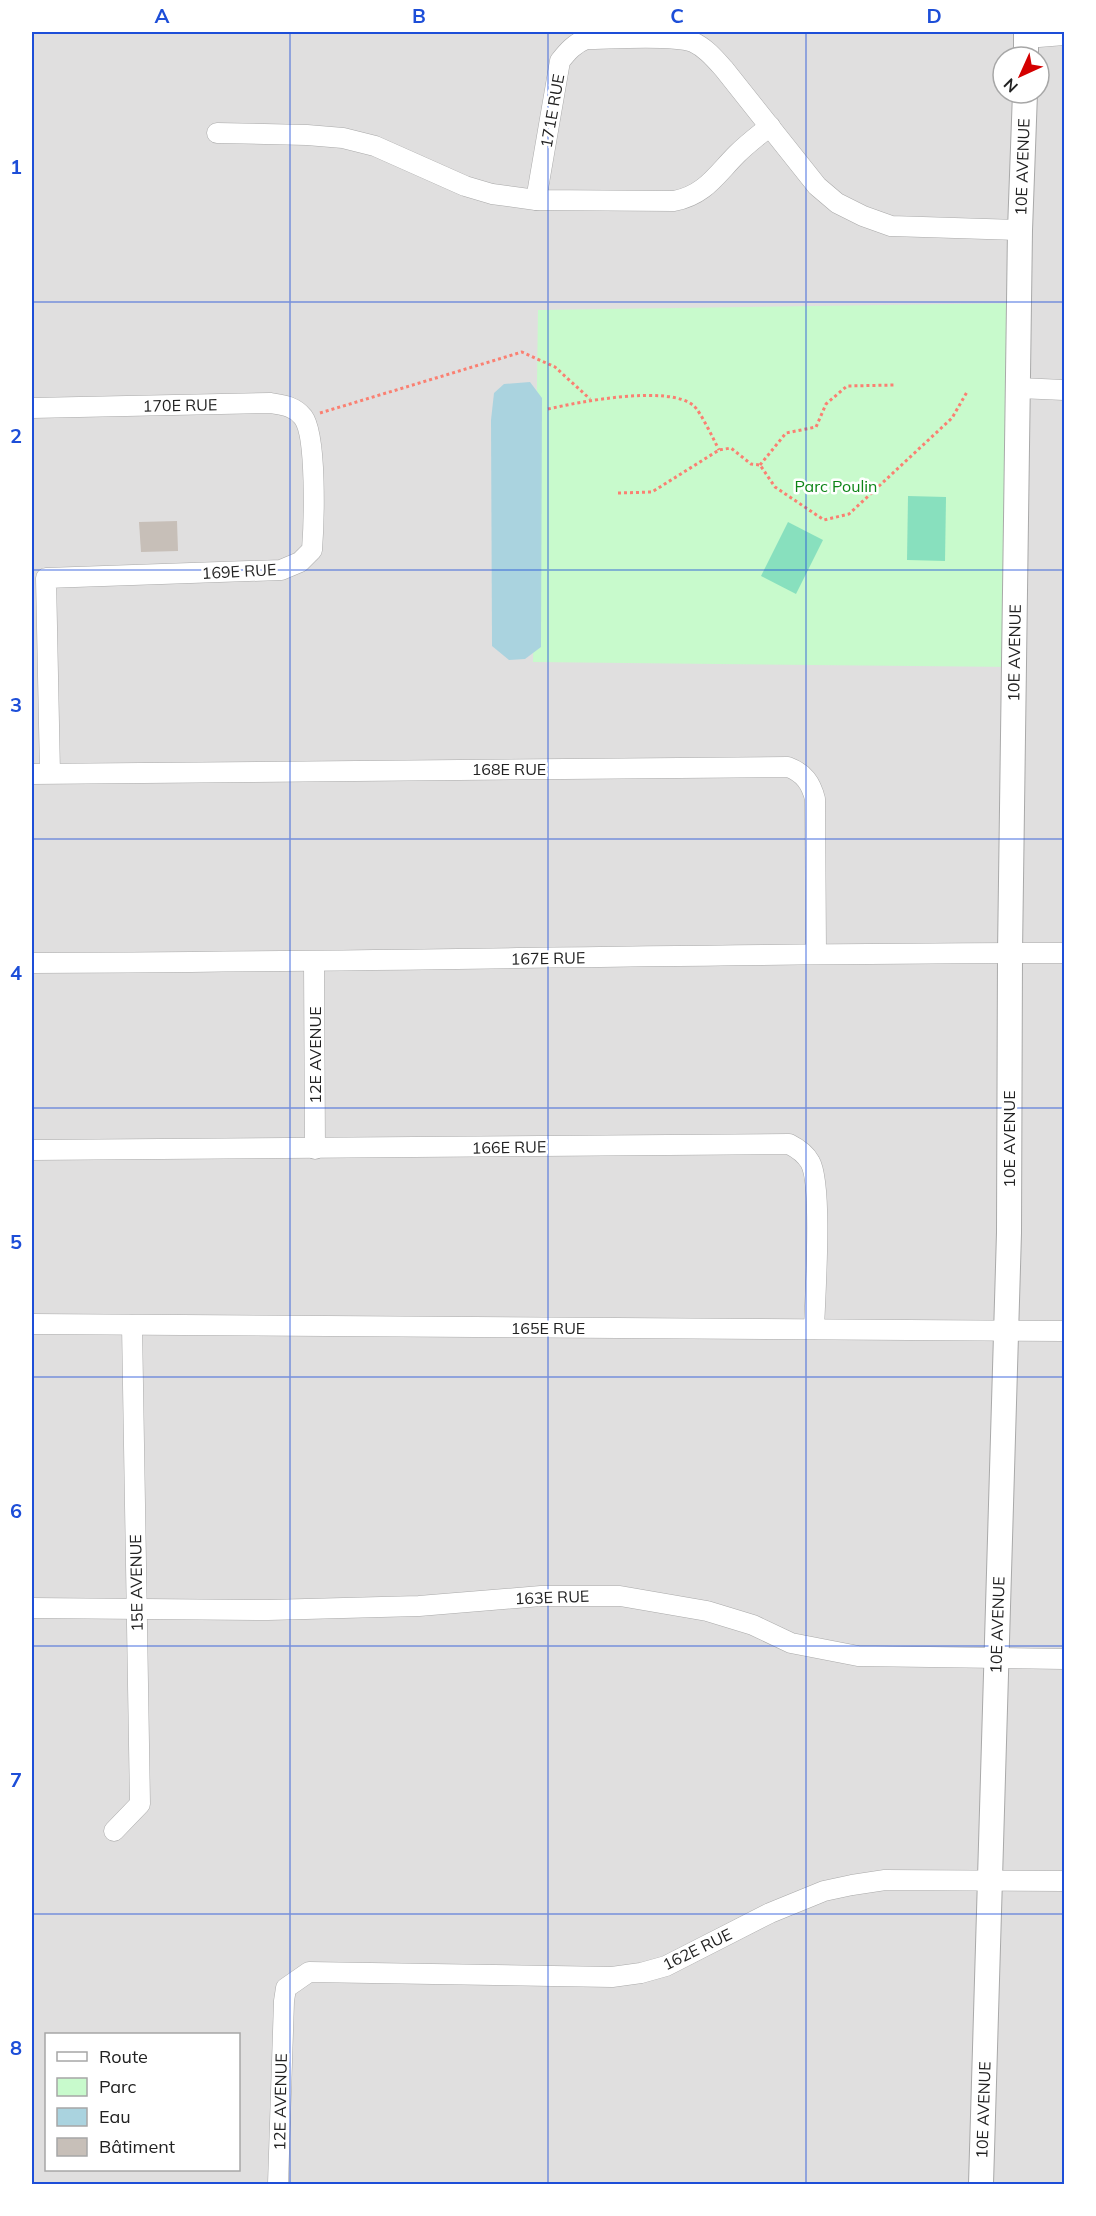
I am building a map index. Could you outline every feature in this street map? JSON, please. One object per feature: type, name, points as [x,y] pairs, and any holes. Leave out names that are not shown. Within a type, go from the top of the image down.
[{"type":"street","points":[[1026,42],[1065,35]]},
{"type":"street","name":"171E RUE","points":[[536,200],[560,61],[575,44],[586,39],[674,39],[692,42],[707,52],[724,69],[817,186],[837,203],[891,226],[1020,230]]},
{"type":"street","name":"10E AVENUE","points":[[981,2184],[1009,1233],[1010,953],[1020,230],[1025,105]]},
{"type":"street","points":[[216,133],[343,138],[375,146],[465,186],[492,194],[536,200],[674,201],[690,198],[703,190],[740,151],[770,126]]},
{"type":"street","points":[[1018,388],[1065,390]]},
{"type":"street","name":"170E RUE","points":[[32,408],[270,403],[290,406],[303,418]]},
{"type":"street","name":"169E RUE","points":[[41,773],[48,681],[39,578],[281,570],[300,562],[312,550],[314,531],[311,436],[303,418]]},
{"type":"street","name":"168E RUE","points":[[41,773],[788,767],[797,770],[807,779],[813,788],[815,799],[816,953]]},
{"type":"street","name":"167E RUE","points":[[32,963],[314,962],[816,953],[1065,953]]},
{"type":"street","name":"12E AVENUE","points":[[314,962],[315,1149]]},
{"type":"street","name":"166E RUE","points":[[32,1150],[789,1144],[800,1150],[810,1163],[816,1186],[814,1329]]},
{"type":"street","name":"165E RUE","points":[[32,1324],[1065,1331]]},
{"type":"street","name":"15E AVENUE","points":[[114,1831],[140,1804],[132,1325]]},
{"type":"street","name":"163E RUE","points":[[32,1608],[268,1610],[419,1606],[541,1596],[620,1596],[707,1611],[753,1625],[791,1643],[858,1656],[1065,1659]]},
{"type":"street","name":"162E RUE","points":[[282,2019],[286,1988],[309,1972],[612,1977],[666,1966],[770,1913],[824,1891],[885,1880],[1065,1881]]},
{"type":"street","name":"12E AVENUE","points":[[278,2184],[282,2019]]},
{"type":"path","points":[[303,418],[522,352],[555,367],[590,399]]},
{"type":"path","points":[[760,465],[786,433],[816,427],[826,404],[847,386],[894,385]]},
{"type":"path","points":[[618,493],[652,492],[719,450],[731,448],[751,464],[760,465],[775,487],[824,520],[849,514],[952,418],[967,392]]},
{"type":"path","points":[[548,409],[590,399],[669,395],[694,406],[719,450]]},
{"type":"shaded area","points":[[32,32],[1064,32],[1064,2184],[32,2184]]},
{"type":"green space","name":"Parc Poulin","points":[[1020,303],[1014,667],[533,662],[538,310]]},
{"type":"green space","points":[[908,496],[946,497],[945,561],[907,560]]},
{"type":"green space","points":[[788,522],[823,540],[796,594],[761,576]]},
{"type":"water","points":[[530,382],[542,398],[541,647],[525,659],[509,660],[492,646],[491,420],[494,393],[504,384]]},
{"type":"building","points":[[177,521],[178,551],[141,552],[139,522]]}]
